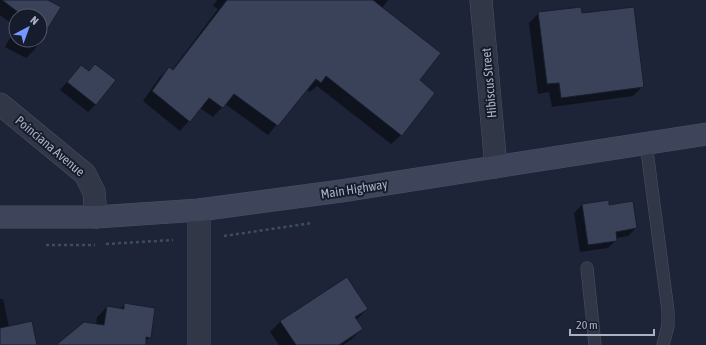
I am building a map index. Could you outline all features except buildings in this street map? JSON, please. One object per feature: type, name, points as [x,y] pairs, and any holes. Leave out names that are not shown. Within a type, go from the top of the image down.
[{"type":"main road","name":"Main Highway","points":[[0,217],[96,217],[199,210],[327,193],[706,134]]},
{"type":"street","name":"Hibiscus Street","points":[[481,0],[496,167]]},
{"type":"street","name":"Poinciana Avenue","points":[[0,104],[85,174],[94,192],[96,217]]},
{"type":"street","points":[[199,210],[199,345]]},
{"type":"lane","points":[[646,143],[668,311],[668,326],[663,345]]},
{"type":"lane","points":[[587,268],[595,345]]}]
